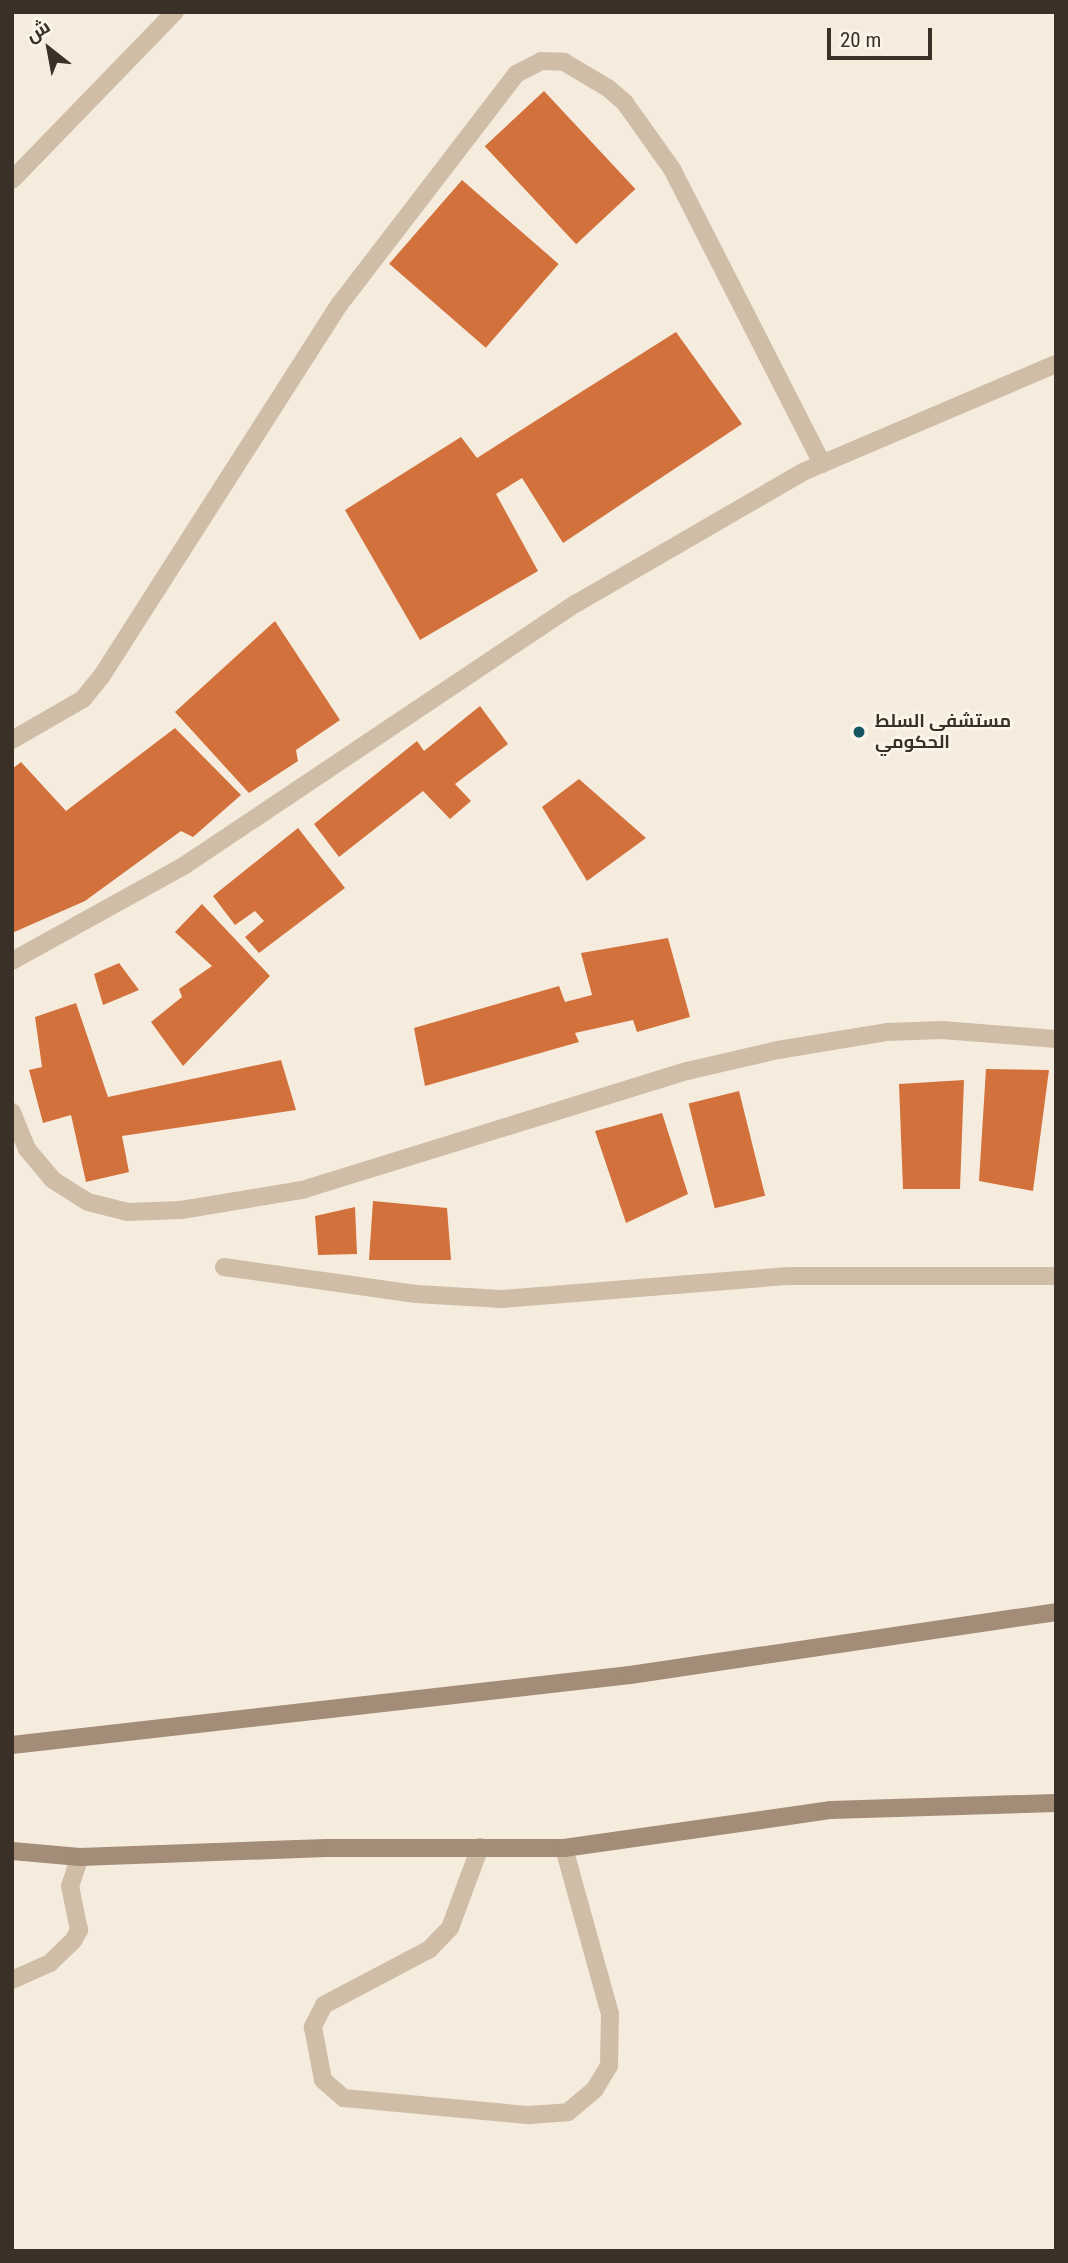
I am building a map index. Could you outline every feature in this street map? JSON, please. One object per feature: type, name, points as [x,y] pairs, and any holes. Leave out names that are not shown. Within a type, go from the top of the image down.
[{"type":"main road","points":[[12,1745],[658,1671],[1056,1612]]},
{"type":"main road","points":[[12,1851],[80,1857],[480,1847],[564,1848],[831,1811],[1056,1803]]},
{"type":"street","points":[[12,180],[175,12]]},
{"type":"street","points":[[12,740],[83,699],[101,677],[339,305],[516,74],[541,61],[564,62],[608,88],[625,103],[672,169],[822,464]]},
{"type":"street","points":[[12,961],[185,865],[577,603],[822,464],[1056,364]]},
{"type":"street","points":[[12,1112],[27,1149],[53,1180],[88,1202],[128,1212],[181,1210],[302,1190],[687,1071],[778,1050],[928,1030],[1056,1039]]},
{"type":"street","points":[[224,1267],[416,1294],[502,1299],[789,1276],[1056,1276]]},
{"type":"street","points":[[480,1847],[450,1928],[430,1949],[324,2005],[313,2027],[323,2080],[344,2098],[529,2115],[568,2112],[596,2089],[608,2066],[610,2014],[564,1848]]},
{"type":"street","points":[[12,1980],[50,1963],[73,1941],[79,1930],[70,1886],[80,1857]]},
{"type":"building","points":[[544,91],[635,189],[576,244],[485,146]]},
{"type":"building","points":[[462,180],[559,264],[486,348],[389,264]]},
{"type":"building","points":[[676,332],[742,424],[563,543],[522,478],[496,494],[538,571],[420,640],[345,510],[461,437],[477,458]]},
{"type":"building","points":[[275,621],[340,720],[296,750],[298,761],[249,793],[175,712]]},
{"type":"building","points":[[480,706],[508,744],[455,784],[471,801],[450,819],[423,791],[339,857],[314,824],[417,741],[424,751]]},
{"type":"building","points":[[175,728],[241,795],[193,837],[181,831],[85,901],[12,933],[12,769],[21,762],[66,811]]},
{"type":"building","points":[[579,779],[646,838],[587,881],[542,807]]},
{"type":"building","points":[[298,828],[345,888],[259,953],[245,937],[264,921],[255,911],[235,925],[213,896]]},
{"type":"building","points":[[202,904],[270,976],[183,1066],[151,1022],[182,997],[179,989],[212,966],[175,932]]},
{"type":"building","points":[[668,938],[690,1017],[637,1032],[633,1020],[575,1033],[579,1042],[425,1086],[414,1028],[559,986],[565,1002],[592,995],[581,953]]},
{"type":"building","points":[[119,963],[139,990],[103,1005],[94,974]]},
{"type":"building","points":[[76,1003],[108,1097],[281,1060],[296,1110],[122,1136],[129,1172],[86,1182],[71,1115],[43,1123],[29,1070],[42,1067],[35,1017]]},
{"type":"building","points":[[986,1069],[1049,1070],[1033,1191],[979,1181]]},
{"type":"building","points":[[964,1080],[960,1189],[903,1189],[899,1084]]},
{"type":"building","points":[[739,1091],[765,1196],[715,1208],[689,1104]]},
{"type":"building","points":[[662,1113],[688,1194],[626,1223],[595,1131]]},
{"type":"building","points":[[373,1201],[447,1208],[451,1260],[369,1260]]},
{"type":"building","points":[[355,1207],[357,1254],[318,1255],[315,1216]]},
{"type":"place","name":"مستشفى السلط الحكومي","points":[[859,732]]}]
